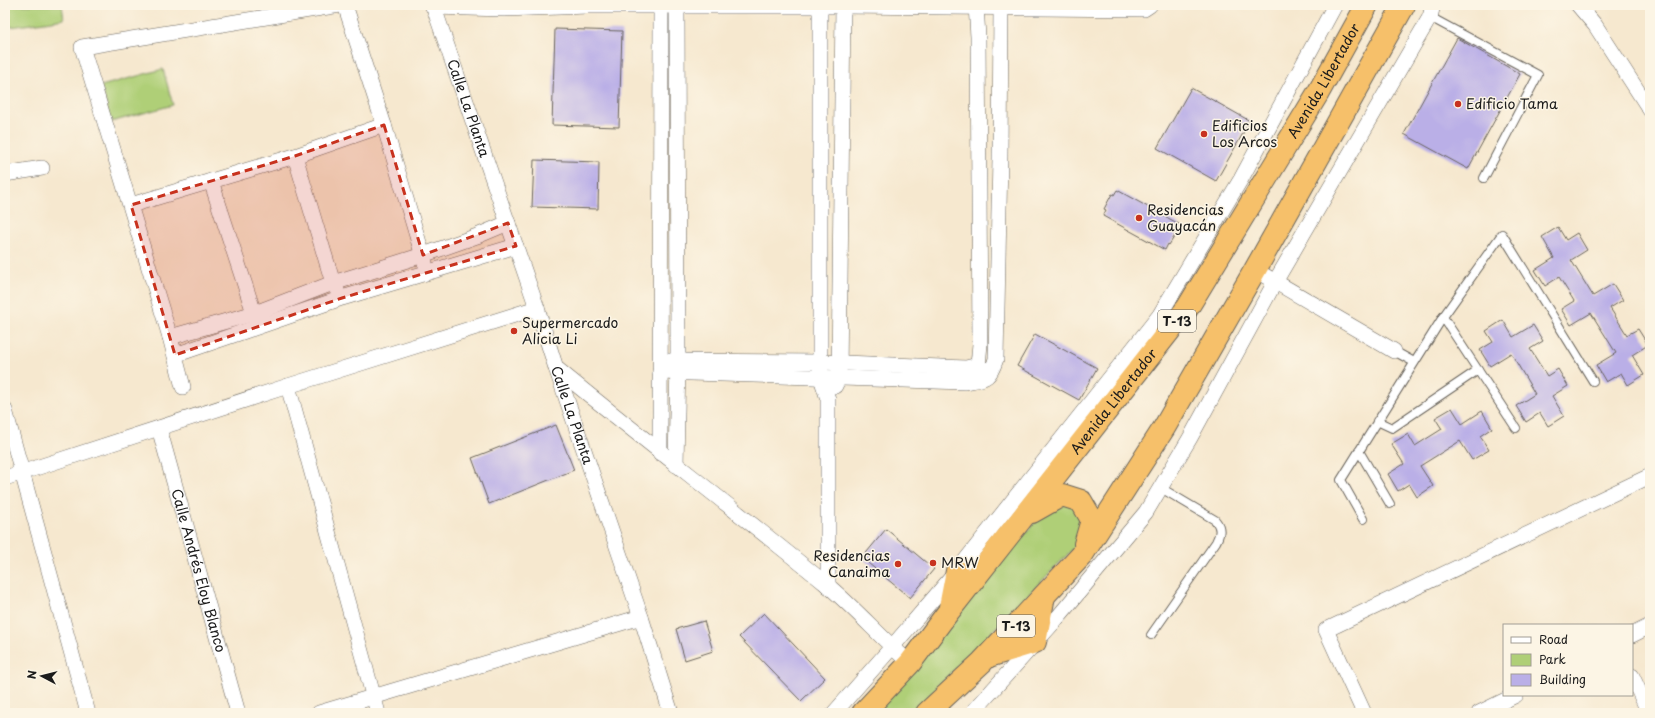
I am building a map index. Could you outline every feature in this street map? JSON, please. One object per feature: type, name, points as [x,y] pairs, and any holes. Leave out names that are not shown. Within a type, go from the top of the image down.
[{"type":"highway","name":"Avenida Libertador","points":[[863,713],[910,663],[949,611],[1188,307],[1318,93],[1367,5]]},
{"type":"highway","name":"T-13","points":[[927,713],[988,656],[1082,555],[1164,428],[1404,5]]},
{"type":"highway","name":"T-13","points":[[1025,516],[1062,495],[1081,501],[1092,520],[1082,555]]},
{"type":"highway","name":"T-13","points":[[949,611],[957,571]]},
{"type":"highway","name":"T-13","points":[[1035,642],[1044,596]]},
{"type":"highway","points":[[988,656],[1035,642]]},
{"type":"street","points":[[183,387],[170,337],[131,205],[82,47],[340,5]]},
{"type":"street","points":[[345,5],[384,125],[427,272]]},
{"type":"street","points":[[433,6],[976,6],[1144,9],[1150,5]]},
{"type":"street","name":"Avenida Libertador","points":[[834,713],[957,571],[1159,316],[1241,179],[1335,5]]},
{"type":"street","points":[[1578,5],[1595,25],[1650,110]]},
{"type":"street","name":"Calle La Planta","points":[[433,6],[537,308],[641,617],[671,713]]},
{"type":"street","points":[[660,453],[661,6]]},
{"type":"street","points":[[676,465],[678,367],[677,6]]},
{"type":"street","points":[[820,6],[820,362],[821,378],[828,400],[828,586]]},
{"type":"street","points":[[828,400],[840,370],[843,6]]},
{"type":"street","points":[[976,6],[978,37],[980,344],[978,365]]},
{"type":"street","points":[[678,367],[820,362],[840,370],[965,382],[984,378],[991,373],[996,359],[1001,7]]},
{"type":"street","points":[[972,713],[1146,512],[1190,438],[1275,282],[1432,11]]},
{"type":"street","points":[[131,205],[295,156],[384,125]]},
{"type":"street","points":[[295,156],[333,282],[342,298]]},
{"type":"street","points":[[978,160],[1000,158]]},
{"type":"street","points":[[5,174],[42,168]]},
{"type":"street","points":[[211,181],[256,320]]},
{"type":"street","points":[[175,355],[256,320],[333,282],[423,255],[477,236],[508,223]]},
{"type":"street","points":[[170,337],[256,320],[342,298],[516,246]]},
{"type":"street","points":[[1255,270],[1394,351]]},
{"type":"street","points":[[5,478],[288,386],[537,308]]},
{"type":"street","points":[[660,366],[821,378],[840,370],[966,368],[978,365],[991,373]]},
{"type":"street","points":[[556,368],[660,453],[828,586],[910,663]]},
{"type":"street","points":[[288,386],[378,713]]},
{"type":"street","points":[[5,410],[88,713]]},
{"type":"street","name":"Calle Andrés Eloy Blanco","points":[[159,428],[238,713]]},
{"type":"street","points":[[1364,713],[1326,630],[1650,476]]},
{"type":"street","points":[[319,713],[641,617]]},
{"type":"street","points":[[1633,635],[1650,626]]},
{"type":"street","points":[[1633,678],[1649,713]]},
{"type":"street","points":[[1479,713],[1510,703]]},
{"type":"lane","points":[[1432,11],[1538,76],[1484,178]]},
{"type":"lane","points":[[1363,519],[1341,480],[1443,317],[1502,234],[1593,381]]},
{"type":"lane","points":[[1443,317],[1516,428]]},
{"type":"lane","points":[[1394,351],[1414,362]]},
{"type":"lane","points":[[1377,421],[1392,428],[1478,370]]},
{"type":"lane","points":[[1359,451],[1390,504]]},
{"type":"lane","points":[[1151,635],[1216,542],[1220,533],[1220,525],[1215,520],[1161,488]]},
{"type":"highlighted area","points":[[384,125],[423,255],[508,223],[516,246],[342,298],[175,355],[131,205],[295,156]]},
{"type":"green space","points":[[5,5],[62,5],[64,19],[5,28]]},
{"type":"green space","points":[[163,69],[173,105],[111,122],[101,86]]},
{"type":"green space","points":[[1082,491],[1085,537],[912,713],[873,713],[1053,501]]},
{"type":"building","points":[[555,29],[622,31],[619,127],[552,125]]},
{"type":"building","name":"Edificio Tama","points":[[1457,38],[1520,74],[1468,169],[1404,134]]},
{"type":"building","name":"Edificios Los Arcos","points":[[1191,88],[1250,121],[1216,181],[1157,148]]},
{"type":"building","points":[[534,160],[599,162],[598,209],[532,207]]},
{"type":"building","name":"Residencias Guayacán","points":[[1117,190],[1179,224],[1176,230],[1178,231],[1165,250],[1103,216],[1106,210],[1104,209],[1112,194],[1114,195]]},
{"type":"building","points":[[1558,227],[1566,240],[1577,233],[1587,250],[1571,260],[1593,296],[1613,284],[1623,300],[1610,308],[1627,335],[1638,329],[1648,345],[1632,355],[1644,375],[1628,385],[1621,373],[1606,382],[1596,365],[1616,353],[1591,313],[1571,325],[1561,309],[1574,301],[1559,277],[1545,286],[1535,270],[1554,258],[1542,237]]},
{"type":"building","points":[[1503,320],[1513,337],[1533,325],[1543,341],[1530,349],[1547,376],[1558,369],[1568,386],[1552,396],[1564,416],[1548,426],[1540,413],[1526,422],[1516,406],[1535,394],[1511,353],[1490,366],[1480,350],[1493,342],[1486,331]]},
{"type":"building","points":[[1035,334],[1097,368],[1079,400],[1017,366]]},
{"type":"building","points":[[1452,408],[1462,424],[1482,411],[1492,428],[1480,436],[1489,450],[1472,460],[1460,441],[1420,466],[1433,486],[1417,497],[1409,484],[1398,491],[1388,474],[1404,464],[1391,444],[1408,434],[1415,446],[1442,429],[1435,418]]},
{"type":"building","points":[[556,425],[574,470],[489,504],[472,458]]},
{"type":"building","name":"Residencias Canaima","points":[[886,529],[934,569],[910,598],[862,558]]},
{"type":"building","points":[[764,613],[825,678],[801,701],[739,637]]},
{"type":"building","points":[[704,621],[713,651],[685,660],[676,629]]},
{"type":"place","name":"Edificio Tama","points":[[1458,104]]},
{"type":"place","name":"Edificios Los Arcos","points":[[1204,134]]},
{"type":"place","name":"Residencias Guayacán","points":[[1139,218]]},
{"type":"place","name":"Supermercado Alicia Li","points":[[514,331]]},
{"type":"place","name":"MRW","points":[[933,563]]},
{"type":"place","name":"Residencias Canaima","points":[[898,564]]}]
